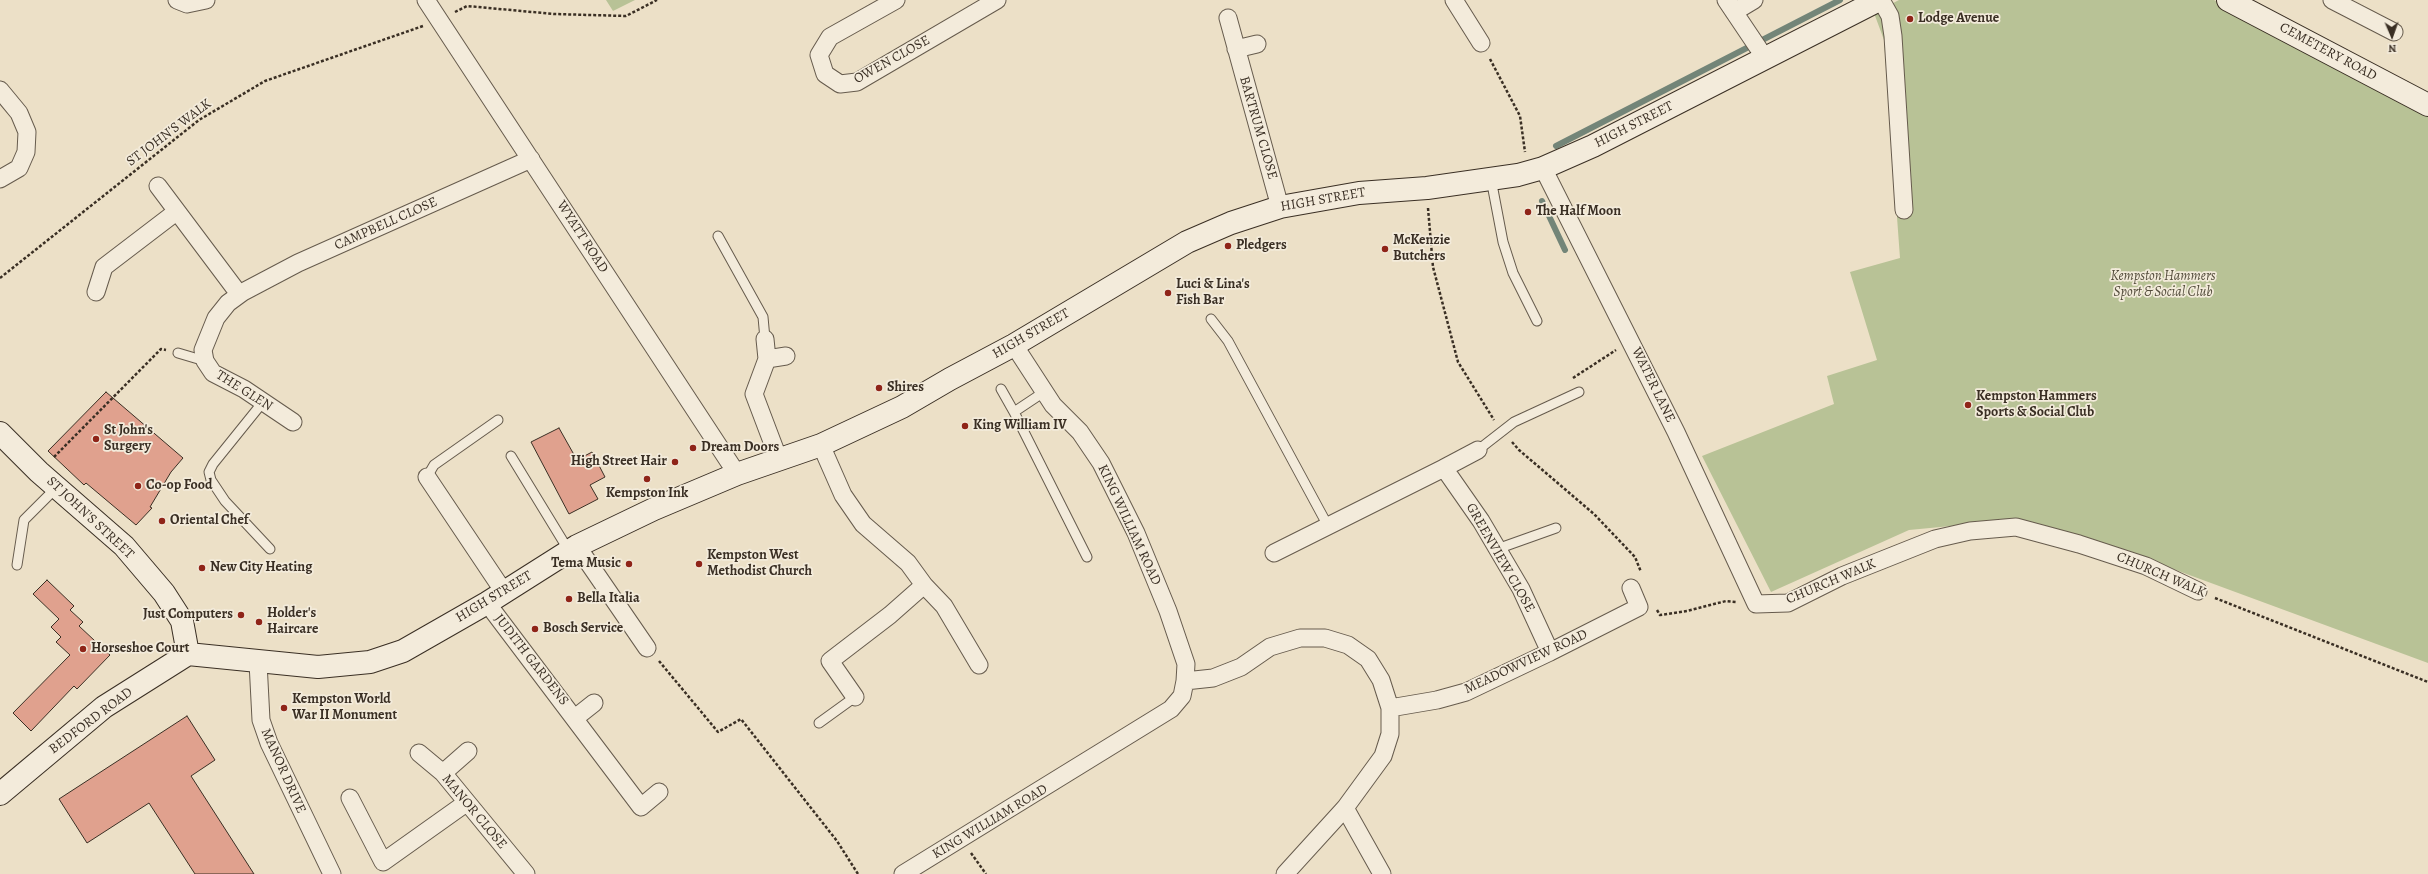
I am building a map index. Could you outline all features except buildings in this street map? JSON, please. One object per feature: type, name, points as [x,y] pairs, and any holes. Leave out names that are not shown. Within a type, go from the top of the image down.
[{"type":"main road","name":"HIGH STREET","points":[[188,654],[318,667],[370,662],[404,651],[496,597],[573,548],[654,509],[737,474],[821,445],[902,408],[950,379],[1014,345],[1187,242],[1231,223],[1280,207],[1359,193],[1426,188],[1518,175],[1543,168],[1593,146],[1759,48],[1880,0]]},
{"type":"main road","name":"CEMETERY ROAD","points":[[2228,0],[2428,105]]},
{"type":"main road","name":"ST JOHN'S STREET","points":[[0,433],[39,472],[124,546],[164,593],[182,621],[188,654]]},
{"type":"main road","name":"BEDFORD ROAD","points":[[0,794],[104,708],[188,654]]},
{"type":"street","points":[[182,2],[206,0]]},
{"type":"street","name":"WYATT ROAD","points":[[426,0],[737,474]]},
{"type":"street","name":"OWEN CLOSE","points":[[896,0],[830,37],[819,55],[825,74],[840,84],[857,82],[997,0]]},
{"type":"street","points":[[1454,0],[1481,43]]},
{"type":"street","points":[[1754,0],[1730,6],[1759,48]]},
{"type":"street","points":[[1880,0],[1890,16],[1893,36],[1904,210]]},
{"type":"street","points":[[2336,1],[2394,32]]},
{"type":"street","name":"BARTRUM CLOSE","points":[[1228,18],[1280,207]]},
{"type":"street","points":[[1236,49],[1257,44]]},
{"type":"street","points":[[0,90],[19,113],[26,132],[26,152],[19,168],[0,179]]},
{"type":"street","name":"CAMPBELL CLOSE","points":[[241,293],[298,263],[531,159]]},
{"type":"street","name":"WATER LANE","points":[[1543,168],[1676,432],[1756,604]]},
{"type":"street","points":[[158,186],[176,212],[241,293]]},
{"type":"street","points":[[96,292],[104,267],[176,212]]},
{"type":"street","name":"THE GLEN","points":[[241,293],[228,303],[216,318],[203,350],[205,361],[213,373],[244,389],[292,422]]},
{"type":"street","points":[[765,339],[767,359],[754,394],[780,460]]},
{"type":"street","name":"KING WILLIAM ROAD","points":[[903,874],[962,840],[1171,709],[1182,696],[1186,681],[1186,664],[1168,611],[1133,526],[1102,463],[1080,432],[1053,405],[1014,345]]},
{"type":"street","points":[[767,359],[786,356]]},
{"type":"street","points":[[821,445],[843,495],[864,524],[908,563],[924,585],[944,606],[979,665]]},
{"type":"street","points":[[1274,553],[1478,450]]},
{"type":"street","name":"GREENVIEW CLOSE","points":[[1444,468],[1497,549],[1521,589],[1550,652]]},
{"type":"street","name":"JUDITH GARDENS","points":[[427,477],[456,522],[496,597],[576,718],[641,807],[659,792]]},
{"type":"street","name":"CHURCH WALK","points":[[1756,604],[1788,603],[1842,576],[1935,539],[1970,531],[2016,527],[2079,544],[2146,566],[2198,591]]},
{"type":"street","points":[[573,548],[647,648]]},
{"type":"street","name":"MEADOWVIEW ROAD","points":[[1390,708],[1437,700],[1466,692],[1550,652],[1639,607],[1638,583]]},
{"type":"street","points":[[855,697],[830,661],[890,615],[924,585]]},
{"type":"street","points":[[1186,681],[1213,678],[1241,667],[1270,647],[1300,638],[1325,638],[1348,645],[1368,659],[1381,680],[1390,708],[1390,734],[1383,756],[1345,808],[1285,874]]},
{"type":"street","name":"MANOR DRIVE","points":[[258,662],[261,720],[269,743],[332,874]]},
{"type":"street","name":"JUDITH GARDENS","points":[[576,718],[594,703]]},
{"type":"street","points":[[443,773],[468,751]]},
{"type":"street","name":"MANOR CLOSE","points":[[419,753],[443,773],[466,803],[526,874]]},
{"type":"street","points":[[350,798],[383,862],[466,803]]},
{"type":"street","points":[[1345,808],[1382,874]]},
{"type":"lane","points":[[1491,179],[1503,242],[1514,273],[1537,322]]},
{"type":"lane","points":[[718,236],[763,317],[765,339]]},
{"type":"lane","points":[[1211,319],[1228,341],[1328,526]]},
{"type":"lane","points":[[178,353],[205,361]]},
{"type":"lane","points":[[1001,389],[1087,556]]},
{"type":"lane","points":[[1014,412],[1044,392]]},
{"type":"lane","points":[[1478,450],[1514,422],[1579,392]]},
{"type":"lane","points":[[262,402],[213,464],[209,472],[211,480],[225,501],[270,549]]},
{"type":"lane","points":[[427,477],[434,465],[498,420]]},
{"type":"lane","points":[[511,456],[573,548]]},
{"type":"lane","points":[[16,565],[24,520],[57,487]]},
{"type":"lane","points":[[1497,549],[1556,528]]},
{"type":"lane","points":[[819,723],[855,697]]},
{"type":"path","name":"ST JOHN'S WALK","points":[[0,278],[205,116],[265,82],[439,20],[468,6],[554,14],[626,16],[657,0]]},
{"type":"path","points":[[1481,43],[1520,116],[1525,151],[1518,175]]},
{"type":"path","points":[[1426,188],[1433,267],[1458,362],[1490,416],[1519,450],[1594,514],[1635,556],[1638,583]]},
{"type":"path","points":[[39,472],[161,349],[178,353]]},
{"type":"path","name":"CHURCH WALK","points":[[2198,591],[2428,682]]},
{"type":"path","points":[[1656,607],[1660,615],[1687,611],[1726,601],[1756,604]]},
{"type":"path","points":[[647,648],[718,732],[741,719],[837,841],[858,874]]},
{"type":"path","points":[[962,840],[986,874]]},
{"type":"green space","points":[[606,0],[635,0],[613,11]]},
{"type":"green space","name":"Kempston Hammers Sport & Social Club","points":[[1899,0],[2214,0],[2428,111],[2428,663],[2116,548],[2014,520],[1909,530],[1771,592],[1702,456],[1834,404],[1827,376],[1877,360],[1850,272],[1900,258],[1884,40],[1874,13]]},
{"type":"waterway","points":[[1556,146],[1840,0]]},
{"type":"waterway","points":[[1542,201],[1565,250]]},
{"type":"place","name":"Lodge Avenue","points":[[1910,19]]},
{"type":"place","name":"The Half Moon","points":[[1528,212]]},
{"type":"place","name":"Pledgers","points":[[1228,246]]},
{"type":"place","name":"McKenzie Butchers","points":[[1385,249]]},
{"type":"place","name":"Luci & Lina's Fish Bar","points":[[1168,293]]},
{"type":"place","name":"Shires","points":[[879,388]]},
{"type":"place","name":"Kempston Hammers Sports & Social Club","points":[[1968,405]]},
{"type":"place","name":"King William IV","points":[[965,426]]},
{"type":"place","name":"St John's Surgery","points":[[96,439]]},
{"type":"place","name":"Dream Doors","points":[[693,448]]},
{"type":"place","name":"High Street Hair","points":[[675,462]]},
{"type":"place","name":"Kempston Ink","points":[[647,479]]},
{"type":"place","name":"Co-op Food","points":[[138,486]]},
{"type":"place","name":"Oriental Chef","points":[[162,521]]},
{"type":"place","name":"Tema Music","points":[[629,564]]},
{"type":"place","name":"Kempston West Methodist Church","points":[[699,564]]},
{"type":"place","name":"New City Heating","points":[[202,568]]},
{"type":"place","name":"Bella Italia","points":[[569,599]]},
{"type":"place","name":"Just Computers","points":[[241,615]]},
{"type":"place","name":"Holder's Haircare","points":[[259,622]]},
{"type":"place","name":"Bosch Service","points":[[535,629]]},
{"type":"place","name":"Horseshoe Court","points":[[83,649]]},
{"type":"place","name":"Kempston World War II Monument","points":[[284,708]]}]
